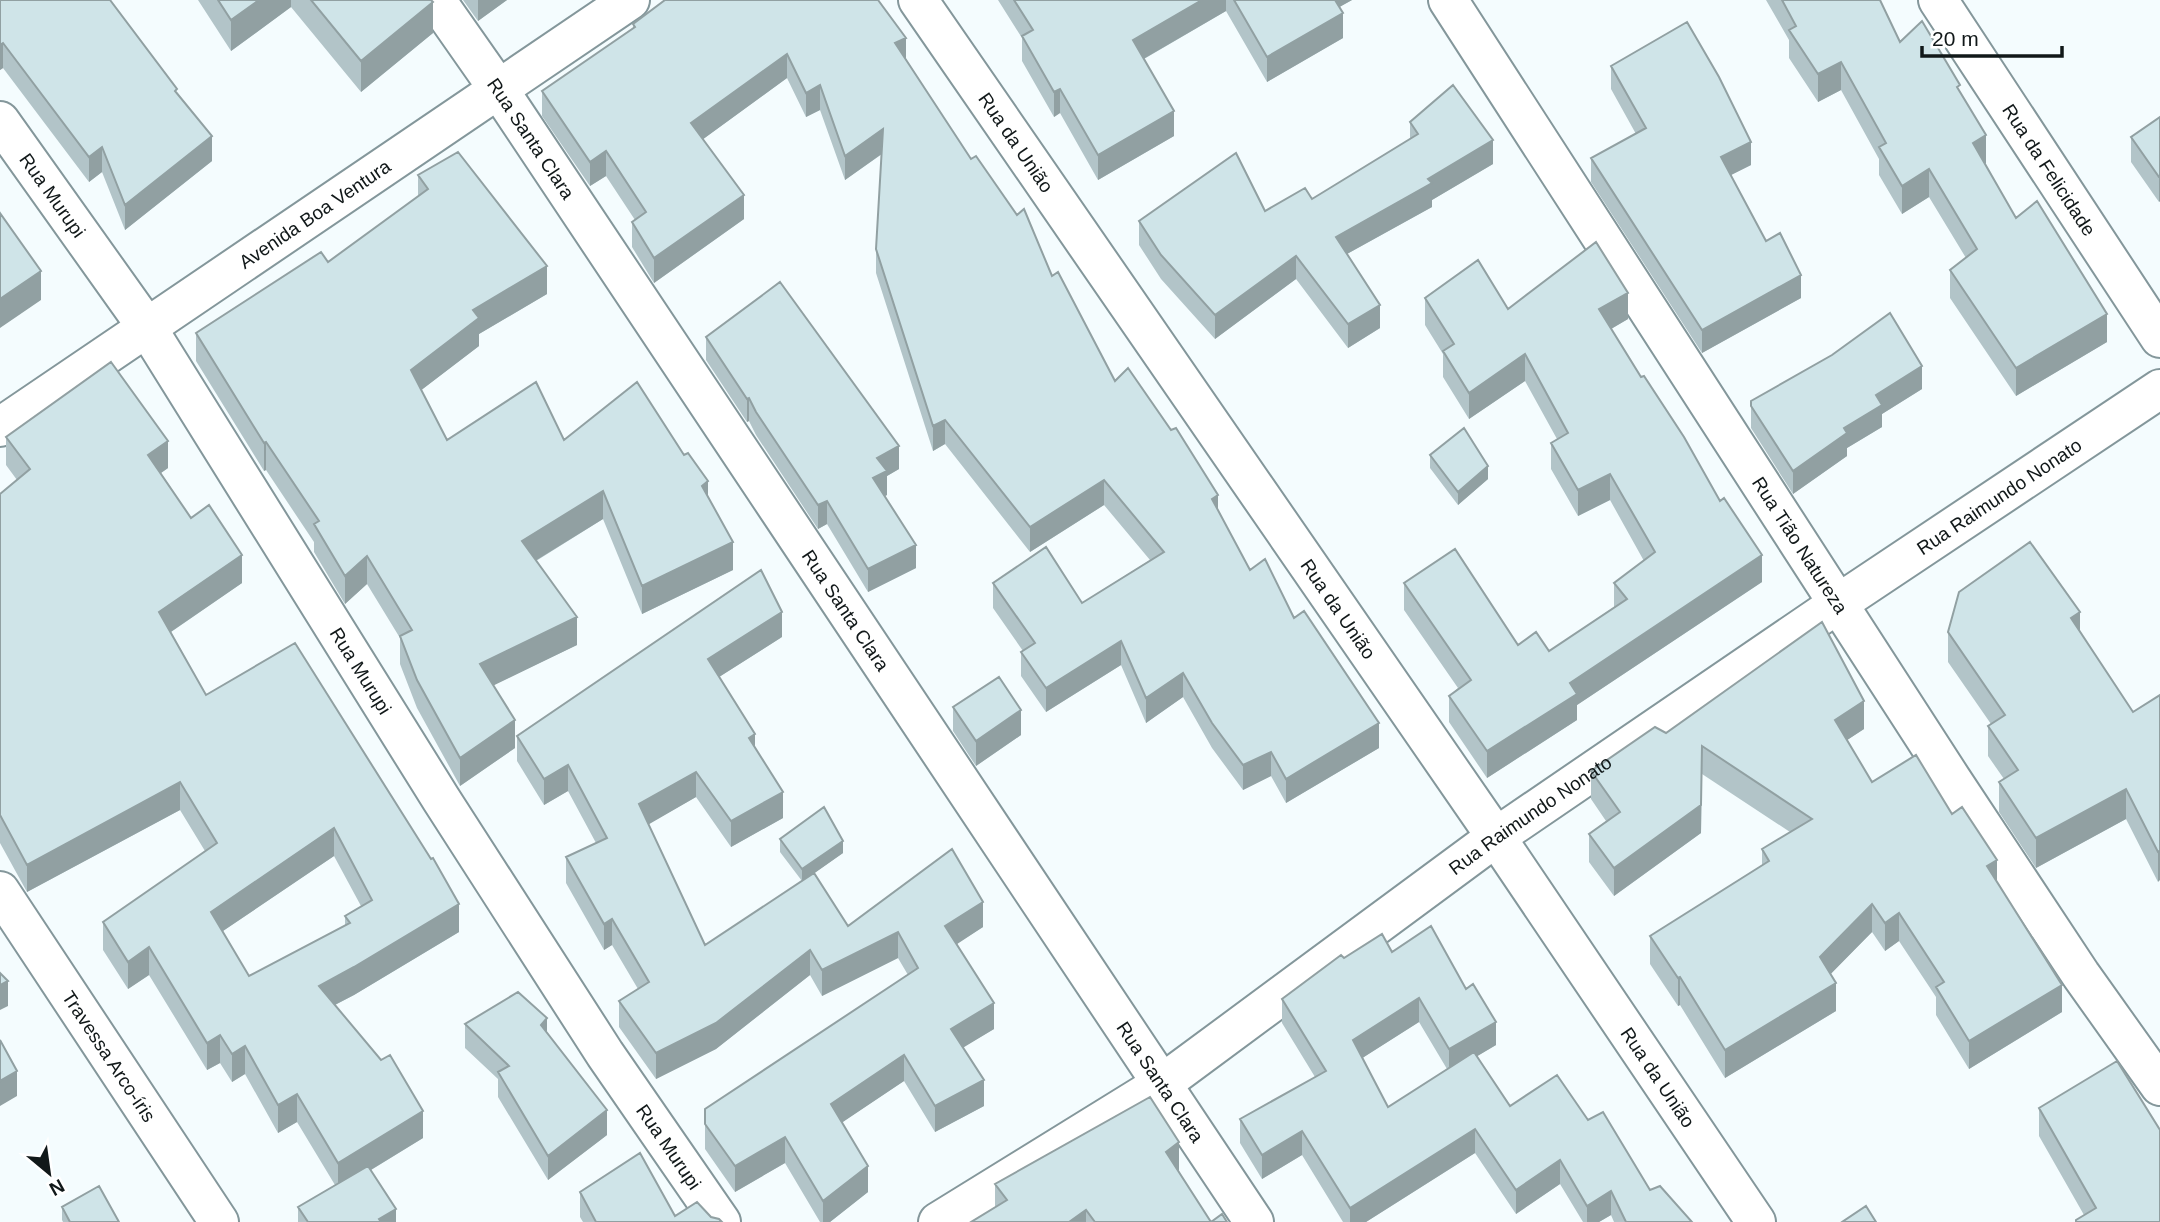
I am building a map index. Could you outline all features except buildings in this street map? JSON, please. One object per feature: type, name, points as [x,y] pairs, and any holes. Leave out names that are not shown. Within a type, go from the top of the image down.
[{"type":"street","name":"Rua Santa Clara","points":[[436,0],[499,90],[1254,1222]]},
{"type":"street","name":"Avenida Boa Ventura","points":[[0,427],[630,0]]},
{"type":"street","name":"Rua da União","points":[[918,0],[1496,837],[1756,1222]]},
{"type":"street","name":"Rua Tião Natureza","points":[[1448,0],[2081,975],[2160,1086]]},
{"type":"street","name":"Rua da Felicidade","points":[[1938,0],[2160,338]]},
{"type":"street","name":"Rua Murupi","points":[[0,121],[146,326],[441,799],[605,1054],[721,1222]]},
{"type":"street","name":"Rua Raimundo Nonato","points":[[938,1222],[1163,1083],[1496,837],[1839,603],[2160,389]]},
{"type":"street","name":"Travessa Arco-íris","points":[[0,891],[219,1222]]}]
